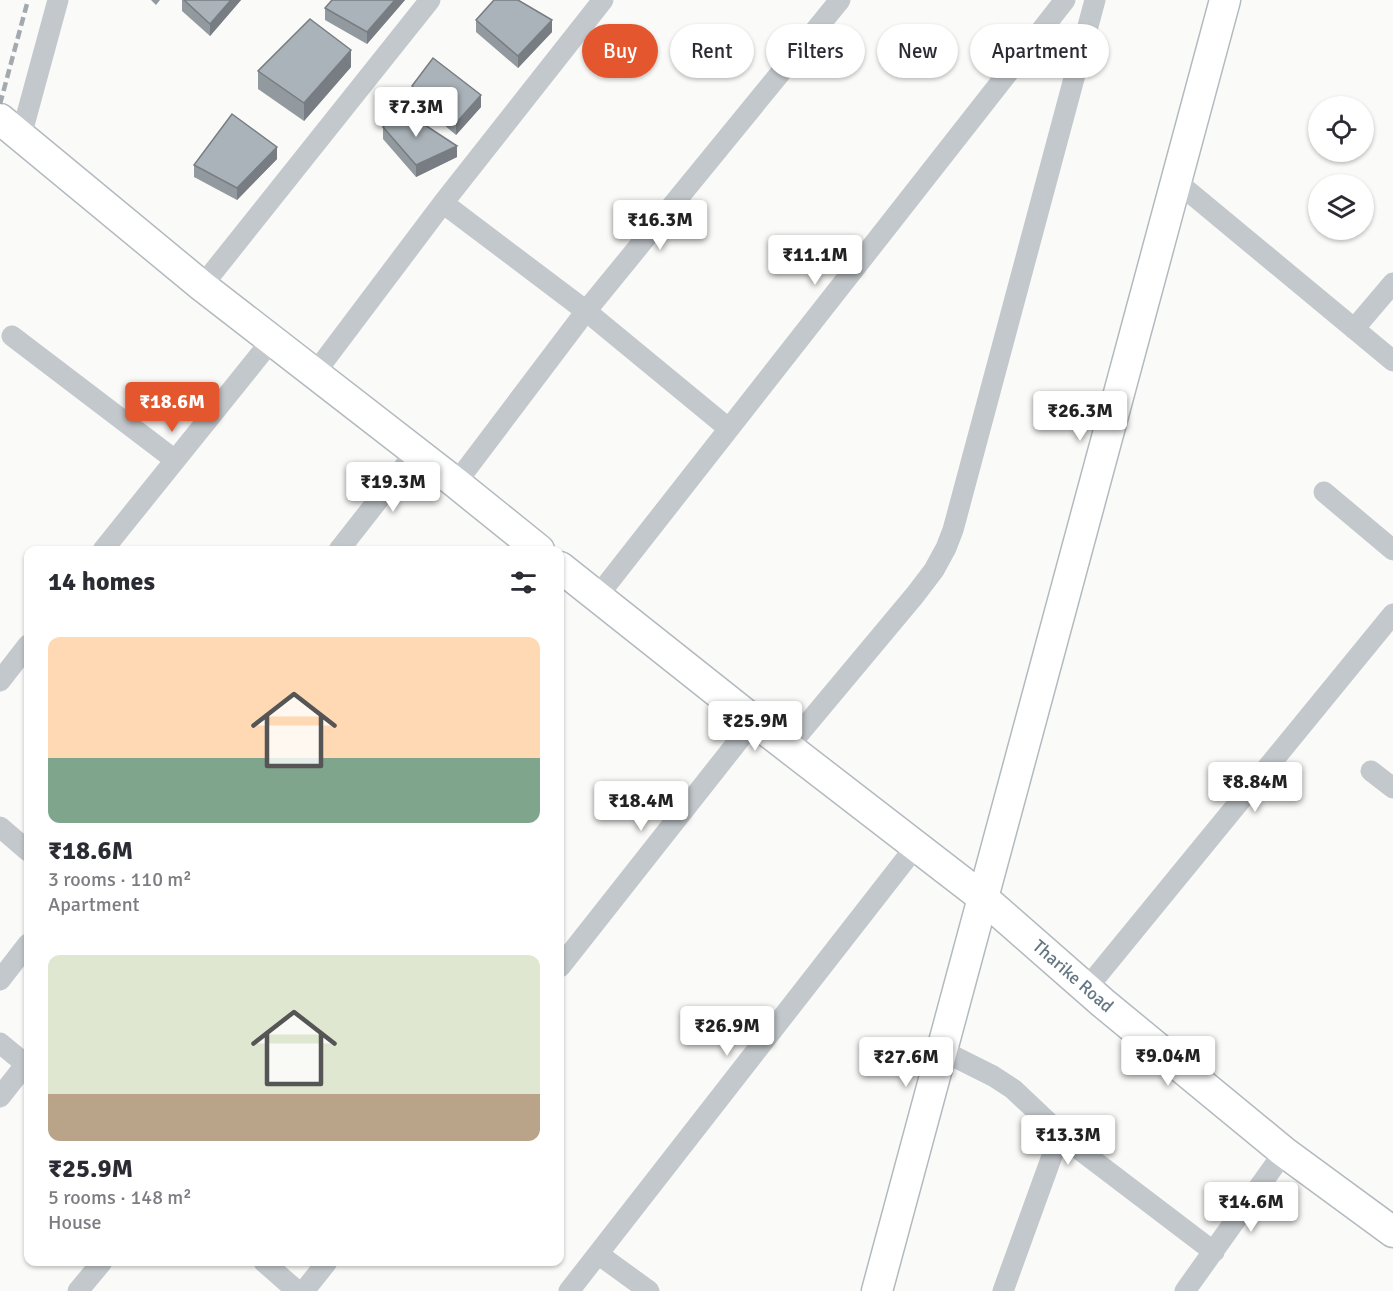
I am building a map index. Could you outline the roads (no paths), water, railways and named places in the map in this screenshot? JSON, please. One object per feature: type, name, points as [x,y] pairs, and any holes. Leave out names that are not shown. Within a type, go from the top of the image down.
[{"type":"street","points":[[58,0],[11,128],[202,286],[534,546]]},
{"type":"street","points":[[202,286],[430,0]]},
{"type":"street","points":[[315,373],[443,202],[603,0]]},
{"type":"street","points":[[456,483],[586,311],[840,0]]},
{"type":"street","points":[[597,597],[1065,0]]},
{"type":"street","points":[[788,747],[915,595],[946,548],[953,530],[1095,0]]},
{"type":"street","points":[[877,1291],[1225,0]]},
{"type":"street","points":[[1176,181],[1393,361]]},
{"type":"street","points":[[443,202],[586,311],[728,428]]},
{"type":"street","points":[[1354,329],[1393,283]]},
{"type":"street","points":[[12,336],[176,460]]},
{"type":"street","points":[[107,546],[271,341]]},
{"type":"street","points":[[342,546],[415,453]]},
{"type":"street","points":[[1324,492],[1393,550]]},
{"type":"street","name":"Tharike Road","points":[[564,570],[982,897],[1284,1152],[1390,1224]]},
{"type":"street","points":[[1087,988],[1393,614]]},
{"type":"street","points":[[0,681],[24,650]]},
{"type":"street","points":[[564,963],[754,721]]},
{"type":"street","points":[[1371,771],[1393,788]]},
{"type":"street","points":[[0,827],[24,848]]},
{"type":"street","points":[[569,1291],[916,846]]},
{"type":"street","points":[[0,980],[24,950]]},
{"type":"street","points":[[0,1043],[24,1063]]},
{"type":"street","points":[[941,1050],[993,1076],[1013,1089],[1060,1134],[1214,1252]]},
{"type":"street","points":[[0,1097],[24,1069]]},
{"type":"street","points":[[1003,1291],[1060,1134]]},
{"type":"street","points":[[1185,1291],[1284,1152]]},
{"type":"street","points":[[598,1254],[649,1291]]},
{"type":"street","points":[[78,1291],[99,1266]]},
{"type":"street","points":[[269,1266],[297,1291]]},
{"type":"street","points":[[304,1291],[324,1266]]},
{"type":"railway","points":[[0,104],[28,0]]}]
